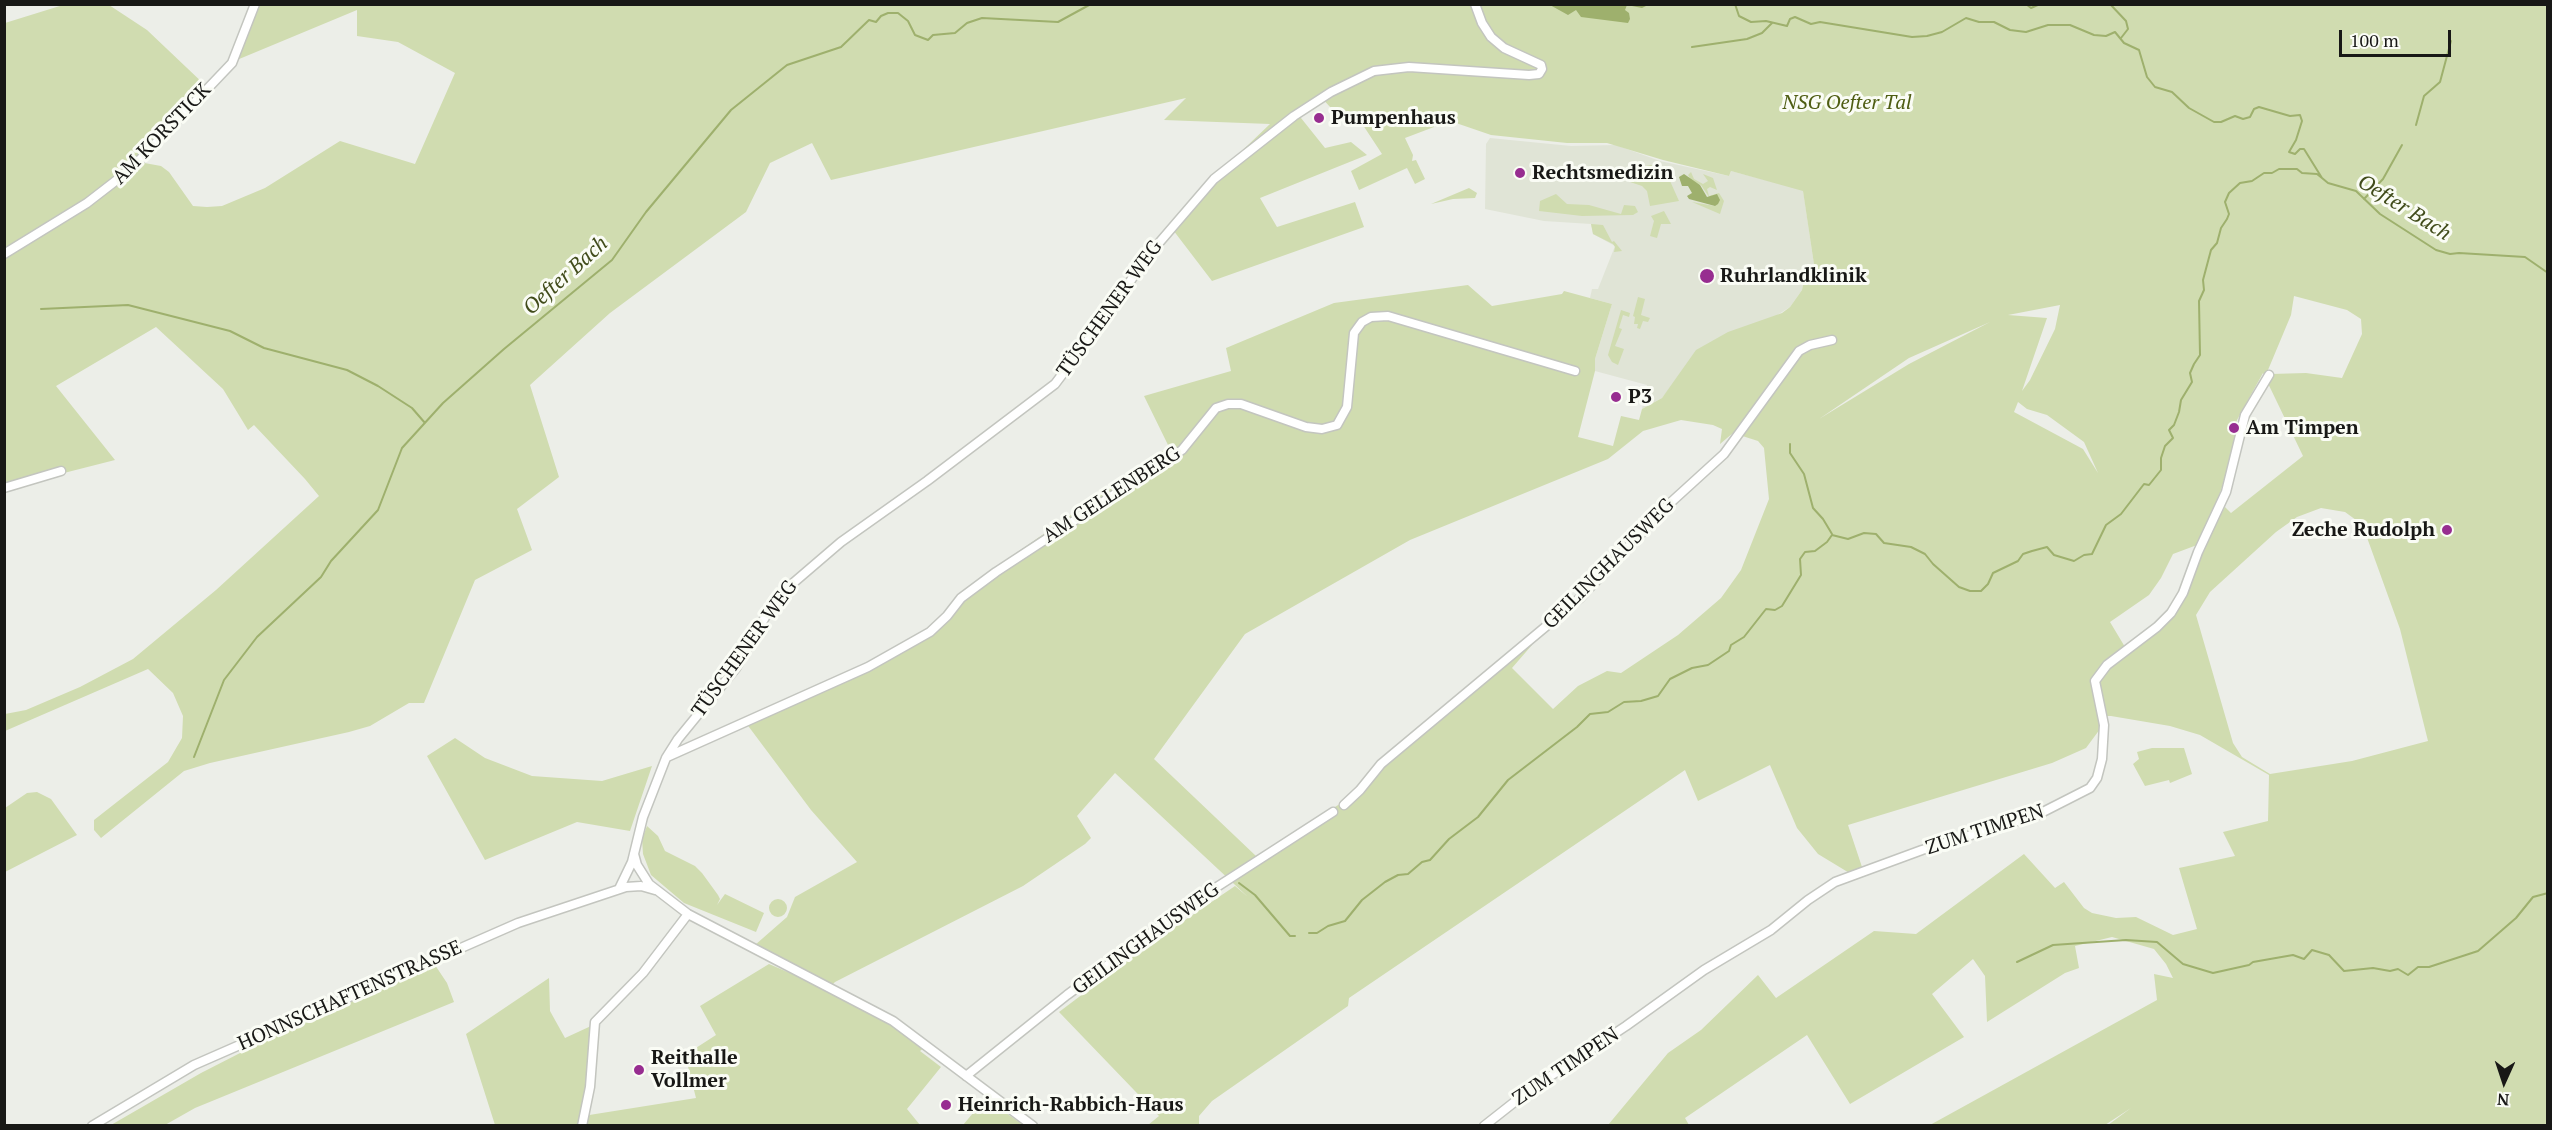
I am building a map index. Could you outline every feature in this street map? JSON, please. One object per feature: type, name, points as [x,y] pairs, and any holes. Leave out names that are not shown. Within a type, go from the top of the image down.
[{"type":"street","name":"AM KORSTICK","points":[[4,254],[87,203],[131,170],[232,63],[255,4]]},
{"type":"street","name":"TÜSCHENER WEG","points":[[619,889],[628,872],[636,837],[653,787],[666,758],[678,739],[736,668],[774,603],[791,583],[842,542],[1055,384],[1166,234],[1214,179],[1257,144],[1331,92],[1374,70],[1409,67],[1539,74],[1542,69],[1540,65],[1504,48],[1491,37],[1482,23],[1475,4]]},
{"type":"street","name":"AM GELLENBERG","points":[[666,758],[868,667],[930,632],[961,598],[996,572],[1182,450],[1216,408],[1227,404],[1241,404],[1306,427],[1322,429],[1337,424],[1347,407],[1354,333],[1362,322],[1371,317],[1388,316],[1575,371]]},
{"type":"street","name":"GEILINGHAUSWEG","points":[[1344,805],[1360,790],[1381,764],[1580,598],[1668,505],[1724,454],[1799,351],[1810,345],[1832,340]]},
{"type":"street","name":"ZUM TIMPEN","points":[[1485,1125],[1531,1089],[1626,1026],[1704,970],[1771,930],[1835,882],[1922,850],[2037,815],[2090,789],[2097,778],[2102,759],[2104,725],[2095,681],[2107,664],[2157,627],[2174,608],[2183,593],[2198,552],[2226,492],[2245,415],[2269,375]]},
{"type":"street","points":[[4,488],[61,471]]},
{"type":"street","name":"GEILINGHAUSWEG","points":[[966,1076],[1067,995],[1192,903],[1333,812]]},
{"type":"street","points":[[634,852],[637,865],[645,879],[655,890],[688,914],[892,1021],[1033,1125]]},
{"type":"street","name":"HONNSCHAFTENSTRASSE","points":[[92,1125],[194,1065],[518,923],[634,885],[655,890]]},
{"type":"street","points":[[582,1125],[593,1059],[595,1022],[643,973],[688,914]]},
{"type":"shaded area","points":[[1550,5],[1627,5],[1625,10],[1629,13],[1630,19],[1628,23],[1581,17],[1576,10],[1568,15]]},
{"type":"shaded area","points":[[1627,5],[1648,5],[1642,8]]},
{"type":"shaded area","name":"Ruhrlandklinik","points":[[1490,138],[1571,146],[1616,145],[1660,161],[1729,176],[1731,171],[1803,190],[1815,271],[1804,280],[1802,290],[1790,307],[1680,376],[1662,398],[1642,409],[1647,385],[1595,371],[1595,359],[1612,304],[1590,298],[1592,289],[1598,289],[1615,246],[1593,234],[1591,224],[1544,221],[1485,209],[1486,144]]},
{"type":"shaded area","points":[[1684,174],[1700,185],[1707,197],[1717,194],[1720,200],[1718,204],[1715,206],[1689,199],[1687,196],[1692,193],[1688,186],[1682,186],[1679,177]]},
{"type":"green space","name":"NSG Oefter Tal","points":[[63,5],[109,5],[147,30],[206,86],[139,162],[161,166],[169,172],[193,206],[207,207],[222,206],[265,188],[340,141],[415,164],[455,73],[398,42],[357,36],[357,10],[232,62],[255,5],[2547,5],[2547,1125],[2108,1125],[2131,1108],[2105,1125],[1930,1125],[2157,1000],[2154,974],[2173,978],[2166,964],[2154,949],[2112,937],[2075,946],[2079,968],[2065,973],[1987,1022],[1985,976],[1973,959],[1932,994],[1964,1037],[1850,1104],[1807,1035],[1685,1118],[1689,1125],[1608,1125],[1668,1053],[1701,1030],[1758,975],[1776,998],[1874,931],[1916,934],[2024,854],[2055,888],[2064,882],[2084,908],[2092,913],[2116,918],[2136,917],[2173,935],[2197,929],[2179,868],[2235,856],[2223,832],[2268,821],[2269,775],[2200,735],[2170,726],[2111,716],[2104,716],[2103,725],[2086,748],[2052,763],[1848,825],[1863,870],[1851,874],[1818,854],[1797,828],[1770,765],[1698,801],[1685,770],[1349,998],[1348,1006],[1212,1101],[1199,1116],[1199,1125],[1148,1125],[1159,1116],[1059,1012],[1144,948],[1235,886],[1248,897],[1115,773],[1077,816],[1091,838],[1085,844],[1023,886],[835,982],[830,987],[755,945],[787,917],[795,897],[857,862],[811,810],[746,723],[938,629],[958,598],[996,567],[1169,447],[1144,396],[1231,371],[1226,348],[1334,303],[1468,285],[1492,306],[1562,294],[1564,291],[1612,304],[1595,359],[1595,371],[1578,437],[1613,446],[1621,416],[1639,420],[1642,409],[1662,398],[1696,350],[1728,332],[1782,313],[1790,307],[1802,290],[1804,280],[1815,271],[1803,191],[1731,171],[1729,176],[1663,160],[1607,143],[1567,143],[1491,135],[1456,123],[1439,122],[1434,123],[1434,127],[1405,138],[1413,155],[1412,161],[1416,160],[1425,179],[1415,184],[1407,168],[1359,190],[1351,171],[1382,154],[1357,116],[1341,119],[1320,96],[1297,113],[1325,148],[1351,142],[1367,155],[1260,198],[1277,227],[1355,202],[1364,227],[1212,281],[1170,226],[1202,189],[1270,124],[1164,120],[1186,98],[831,180],[812,143],[770,163],[746,212],[610,313],[530,385],[559,477],[517,509],[532,550],[475,580],[424,703],[409,703],[370,726],[349,732],[210,763],[184,771],[101,838],[94,830],[94,820],[168,762],[182,738],[183,716],[173,693],[148,669],[5,731],[5,714],[26,710],[80,687],[133,659],[216,590],[319,496],[254,425],[248,430],[223,389],[156,327],[56,386],[115,460],[5,488],[5,23]],"holes":[[[2294,296],[2347,310],[2361,319],[2362,334],[2342,378],[2306,373],[2271,374],[2268,370],[2291,315]],[[2060,305],[2055,329],[2030,380],[2022,391],[2047,318],[2008,315]],[[1990,322],[1909,364],[1819,419],[1909,358]],[[2263,373],[2303,456],[2231,513],[2225,507],[2158,630],[2125,647],[2110,622],[2149,595],[2173,554],[2197,545],[2212,515],[2234,443],[2237,420]],[[2018,402],[2027,409],[2047,415],[2084,442],[2098,473],[2083,449],[2014,412]],[[1681,420],[1713,425],[1722,429],[1720,444],[1733,433],[1758,441],[1764,448],[1769,499],[1741,570],[1721,598],[1678,635],[1621,673],[1607,671],[1578,686],[1553,709],[1512,668],[1532,645],[1533,636],[1390,754],[1351,797],[1256,856],[1154,759],[1245,634],[1410,540],[1608,459],[1643,431]],[[2321,508],[2345,512],[2356,520],[2365,532],[2400,629],[2428,741],[2352,761],[2270,774],[2242,757],[2233,743],[2196,615],[2210,592],[2276,532],[2297,517]]]},
{"type":"green space","points":[[1651,165],[1666,172],[1679,201],[1650,206],[1647,191],[1642,186],[1630,182],[1636,174],[1623,170]]},
{"type":"green space","points":[[1691,172],[1694,179],[1703,184],[1708,181],[1703,174],[1713,178],[1717,190],[1710,187],[1707,189],[1709,196],[1719,193],[1724,201],[1720,214],[1692,202],[1715,206],[1701,185],[1691,180],[1688,175]]},
{"type":"green space","points":[[1469,188],[1477,193],[1475,198],[1453,199],[1431,204]]},
{"type":"green space","points":[[1556,194],[1567,204],[1589,205],[1621,214],[1624,205],[1635,206],[1638,212],[1633,215],[1582,216],[1539,211],[1540,201]]},
{"type":"green space","points":[[1664,211],[1671,224],[1661,224],[1657,238],[1650,236],[1654,221],[1651,216]]},
{"type":"green space","points":[[1591,224],[1603,225],[1612,242],[1614,241],[1622,251],[1614,252],[1613,244],[1593,234]]},
{"type":"green space","points":[[1638,297],[1645,299],[1641,315],[1650,318],[1648,322],[1643,321],[1640,329],[1637,328],[1638,324],[1634,324],[1635,317],[1633,316]]},
{"type":"green space","points":[[1621,310],[1630,313],[1629,317],[1623,315],[1619,328],[1622,329],[1615,346],[1624,349],[1618,365],[1612,362],[1608,355]]},
{"type":"green space","points":[[455,738],[485,758],[532,776],[602,781],[652,766],[630,831],[577,822],[485,860],[427,756]]},
{"type":"green space","points":[[2152,748],[2184,748],[2192,774],[2170,783],[2169,780],[2145,786],[2133,764],[2139,759],[2137,752]]},
{"type":"green space","points":[[37,792],[51,799],[77,835],[5,872],[5,808],[27,793]]},
{"type":"green space","points":[[647,826],[658,836],[665,851],[695,866],[702,873],[720,899],[717,905],[725,894],[764,913],[756,932],[684,903],[651,875],[643,854],[642,839]]},
{"type":"green space","points":[[774,899],[782,899],[787,904],[785,915],[774,917],[769,912],[769,904]]},
{"type":"green space","points":[[769,964],[862,1004],[925,1047],[920,1051],[941,1067],[907,1109],[920,1125],[495,1125],[466,1034],[549,978],[550,1011],[565,1038],[591,1026],[583,1116],[696,1098],[685,1055],[716,1035],[700,1006]]},
{"type":"green space","points":[[435,965],[447,983],[454,1002],[195,1108],[165,1125],[111,1125],[201,1073],[289,1028]]},
{"type":"green space","points":[[984,1100],[1002,1110],[1023,1125],[963,1125]]},
{"type":"waterway","name":"Oefter Bach","points":[[194,757],[224,680],[257,637],[321,577],[331,561],[378,510],[402,448],[443,403],[504,349],[612,260],[646,212],[731,110],[787,65],[841,47],[869,20],[876,22],[888,13],[898,13],[908,21],[915,35],[928,40],[933,35],[955,33],[967,23],[982,18],[1058,22],[1091,4]]},
{"type":"waterway","name":"Oefter Bach","points":[[1735,4],[1739,16],[1751,22],[1766,21],[1787,26],[1790,19],[1795,17],[1811,24],[1820,22],[1912,37],[1942,32],[1966,18],[1979,22],[1994,22],[2010,30],[2026,32],[2048,25],[2070,25],[2094,35],[2106,36],[2115,32],[2124,43],[2139,50],[2147,77],[2155,87],[2172,92],[2189,108],[2214,122],[2221,122],[2235,116],[2243,119],[2250,117],[2254,109],[2259,107],[2290,116],[2300,115],[2302,121],[2296,140],[2289,152],[2295,154],[2300,149],[2304,149],[2322,178],[2328,183],[2356,191],[2380,214],[2436,250],[2450,254],[2525,257],[2548,273]]},
{"type":"waterway","points":[[2026,4],[2031,8],[2040,4]]},
{"type":"waterway","points":[[2110,4],[2126,21],[2128,29],[2121,38]]},
{"type":"waterway","points":[[1692,47],[1747,39],[1762,33],[1772,23]]},
{"type":"waterway","points":[[2416,125],[2424,96],[2440,82],[2451,41]]},
{"type":"waterway","points":[[2364,199],[2383,179],[2402,145]]},
{"type":"waterway","points":[[1309,933],[1317,933],[1328,926],[1345,921],[1362,900],[1385,882],[1398,875],[1408,874],[1422,862],[1430,860],[1449,839],[1478,817],[1508,780],[1577,727],[1590,714],[1608,712],[1624,702],[1641,701],[1658,696],[1670,679],[1692,668],[1708,665],[1729,651],[1731,645],[1744,637],[1766,609],[1775,610],[1782,606],[1801,575],[1800,559],[1805,552],[1815,551],[1832,535],[1848,539],[1864,533],[1876,534],[1884,543],[1911,547],[1925,554],[1959,587],[1970,591],[1981,591],[1988,584],[1993,573],[2018,561],[2023,554],[2032,551],[2047,547],[2054,555],[2074,561],[2084,555],[2092,554],[2106,525],[2121,514],[2144,484],[2149,485],[2161,470],[2161,458],[2165,446],[2173,438],[2169,430],[2174,425],[2181,400],[2192,382],[2190,373],[2200,355],[2199,301],[2204,290],[2203,280],[2211,250],[2217,243],[2221,228],[2229,214],[2225,202],[2229,193],[2240,183],[2252,181],[2264,173],[2272,173],[2279,169],[2297,169],[2302,173],[2317,174],[2322,178]]},
{"type":"waterway","points":[[41,309],[128,305],[230,331],[264,348],[347,370],[378,386],[412,408],[425,423]]},
{"type":"waterway","points":[[1790,444],[1790,453],[1804,474],[1813,508],[1832,534]]},
{"type":"waterway","points":[[1239,883],[1255,895],[1290,936],[1295,936]]},
{"type":"waterway","points":[[2017,962],[2053,945],[2126,940],[2157,942],[2183,964],[2213,973],[2249,965],[2253,962],[2293,955],[2304,959],[2312,950],[2329,955],[2344,971],[2373,968],[2390,971],[2398,969],[2408,975],[2418,967],[2429,967],[2478,951],[2516,918],[2533,897],[2548,893]]},
{"type":"place","name":"Pumpenhaus","points":[[1319,118]]},
{"type":"place","name":"Rechtsmedizin","points":[[1520,173]]},
{"type":"place","name":"Ruhrlandklinik","points":[[1707,276]]},
{"type":"place","name":"P3","points":[[1616,397]]},
{"type":"place","name":"Am Timpen","points":[[2234,428]]},
{"type":"place","name":"Zeche Rudolph","points":[[2447,530]]},
{"type":"place","name":"Reithalle Vollmer","points":[[639,1070]]},
{"type":"place","name":"Heinrich-Rabbich-Haus","points":[[946,1105]]}]
